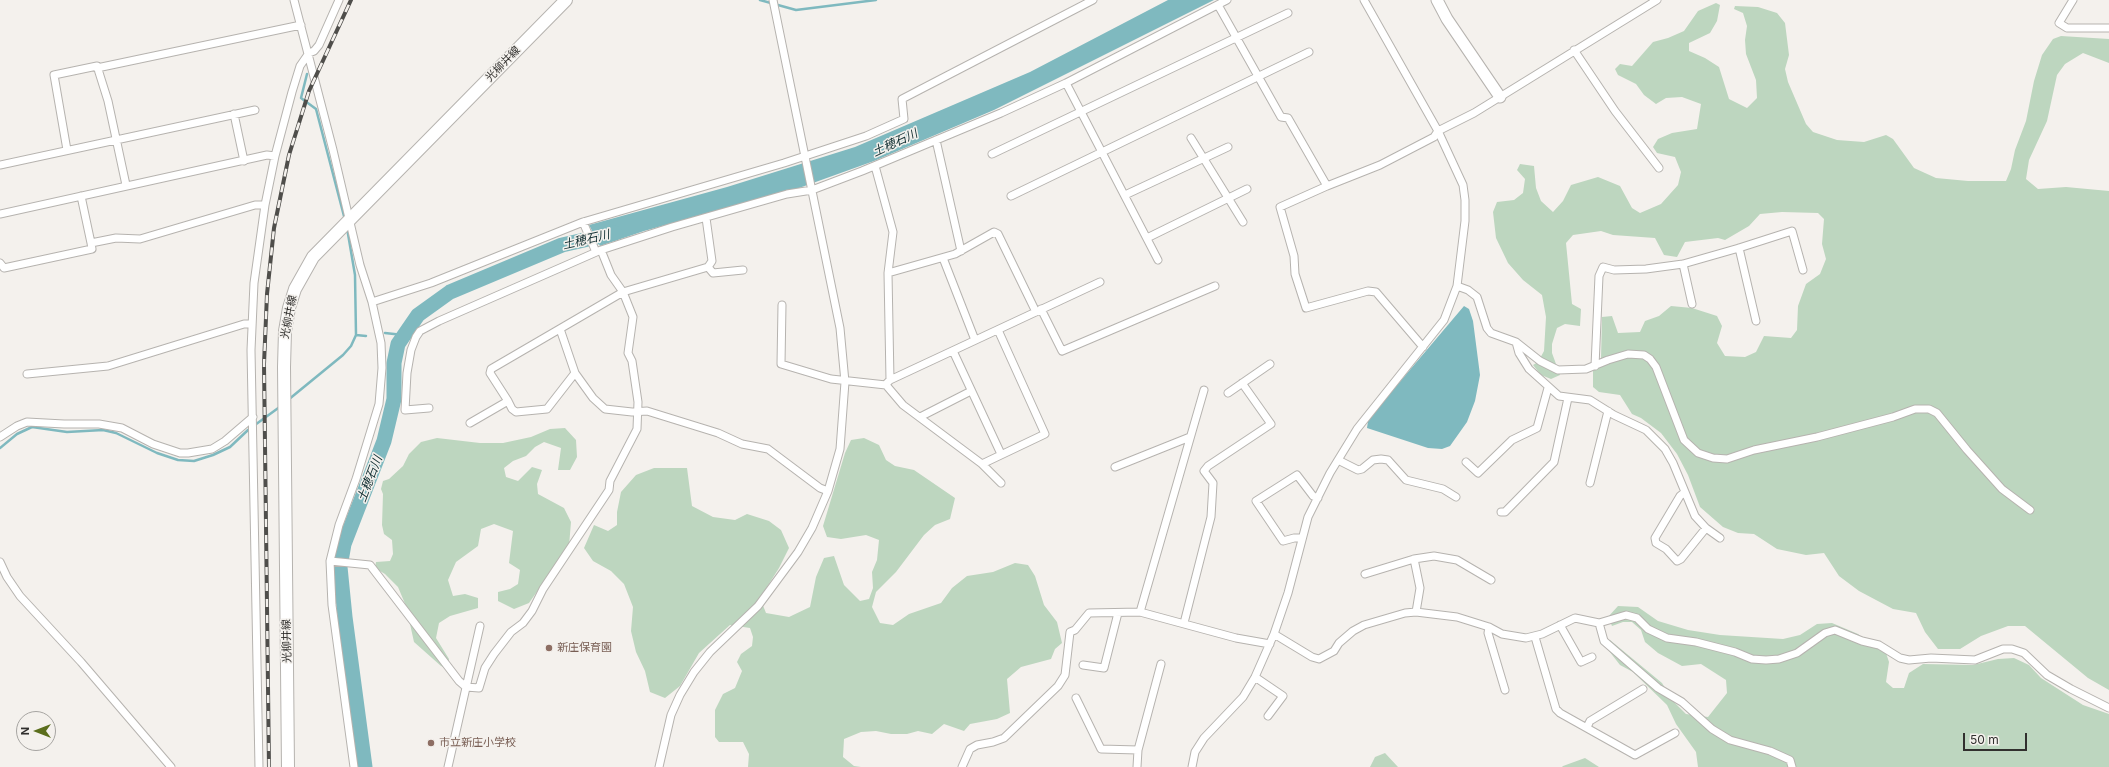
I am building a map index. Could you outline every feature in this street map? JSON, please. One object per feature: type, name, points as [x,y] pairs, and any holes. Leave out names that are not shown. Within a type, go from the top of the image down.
[{"type":"main road","name":"光柳井線","points":[[288,767],[284,403],[285,331],[289,308],[295,289],[313,257],[566,0]]},
{"type":"street","points":[[294,0],[308,53],[346,225],[372,302],[380,343],[382,368],[379,404],[356,479],[337,532],[330,561],[332,605],[354,767]]},
{"type":"street","points":[[259,767],[253,432],[252,324],[254,276],[265,205],[275,156],[300,66],[308,53],[314,51],[319,45],[339,0]]},
{"type":"street","points":[[659,767],[671,715],[694,672],[710,652],[758,606],[798,552],[812,528],[828,491],[840,449],[845,382],[844,358],[836,305],[773,0]]},
{"type":"street","points":[[372,302],[430,283],[584,223],[805,157],[866,136],[904,119],[902,99],[1094,0]]},
{"type":"street","points":[[429,408],[405,410],[411,350],[416,336],[420,331],[484,300],[597,250],[812,188],[875,166],[1001,113],[1066,83],[1227,0]]},
{"type":"street","points":[[1192,767],[1195,752],[1204,738],[1243,697],[1256,677],[1274,634],[1288,593],[1308,518],[1338,460],[1357,429],[1444,320],[1457,286],[1465,200],[1462,180],[1438,131],[1364,0]]},
{"type":"street","points":[[1437,0],[1447,19],[1500,97]]},
{"type":"street","points":[[1423,347],[1376,292],[1368,291],[1306,308],[1295,274],[1294,256],[1280,207],[1380,165],[1434,137],[1438,131],[1500,97],[1657,0]]},
{"type":"street","points":[[2073,0],[2059,24],[2067,28],[2109,28]]},
{"type":"street","points":[[1218,5],[1281,117],[1288,118],[1327,186]]},
{"type":"street","points":[[992,154],[1288,13]]},
{"type":"street","points":[[67,150],[54,75],[97,66],[97,68],[301,24]]},
{"type":"street","points":[[1574,50],[1615,111],[1659,168]]},
{"type":"street","points":[[1011,196],[1102,151],[1258,78],[1309,52]]},
{"type":"street","points":[[97,68],[108,101],[126,185]]},
{"type":"street","points":[[1066,83],[1158,260]]},
{"type":"street","points":[[0,165],[117,138],[255,110]]},
{"type":"street","points":[[234,114],[244,161]]},
{"type":"street","points":[[1192,138],[1243,222]]},
{"type":"street","points":[[936,140],[961,251]]},
{"type":"street","points":[[1125,196],[1228,147]]},
{"type":"street","points":[[0,214],[126,185],[268,155],[275,156]]},
{"type":"street","points":[[875,166],[892,232],[888,273],[888,383],[903,405],[982,464],[1001,483]]},
{"type":"street","points":[[1146,238],[1247,189]]},
{"type":"street","points":[[0,263],[4,268],[92,249],[81,196]]},
{"type":"street","points":[[91,243],[116,238],[140,239],[255,205],[265,205]]},
{"type":"street","points":[[575,373],[547,409],[516,412],[512,409],[490,373],[491,368],[623,292],[708,267],[712,261],[706,218]]},
{"type":"street","points":[[330,561],[365,564],[375,569],[444,662],[466,687],[479,688],[485,668],[494,654],[511,632],[523,623],[532,611],[543,590],[609,490],[610,481],[636,429],[639,410],[632,361],[628,353],[633,317],[623,292],[611,275],[584,223]]},
{"type":"street","points":[[1595,366],[1599,276],[1603,268],[1628,270],[1683,264],[1792,231],[1803,270]]},
{"type":"street","points":[[888,273],[943,258],[961,251],[994,232],[998,234],[1062,351],[1215,286]]},
{"type":"street","points":[[1739,248],[1756,321]]},
{"type":"street","points":[[943,258],[975,340]]},
{"type":"street","points":[[1683,264],[1692,304]]},
{"type":"street","points":[[708,267],[713,273],[743,270]]},
{"type":"street","points":[[782,305],[781,364],[831,380],[845,382],[888,383],[975,340],[1100,282]]},
{"type":"street","points":[[1457,286],[1468,290],[1477,297],[1487,328],[1491,333],[1516,342],[1540,361],[1558,370],[1580,370],[1628,354],[1644,355],[1650,359],[1656,367],[1684,440],[1698,453],[1713,458],[1727,459],[1754,450],[1863,425],[1915,409],[1929,409],[1937,414],[2002,489],[2030,510]]},
{"type":"street","points":[[28,374],[108,366],[244,324],[252,324]]},
{"type":"street","points":[[560,329],[575,373],[593,398],[606,409],[632,412],[639,410],[647,411],[718,433],[742,444],[768,449],[820,488],[828,491]]},
{"type":"street","points":[[982,464],[1045,434],[998,330]]},
{"type":"street","points":[[1516,342],[1519,353],[1529,369],[1548,388],[1559,396],[1590,400],[1646,430],[1660,444],[1673,463],[1695,516],[1706,528],[1720,538]]},
{"type":"street","points":[[953,351],[1001,454]]},
{"type":"street","points":[[1228,393],[1270,364]]},
{"type":"street","points":[[1184,623],[1211,517],[1213,484],[1204,471],[1208,466],[1271,424],[1242,383]]},
{"type":"street","points":[[1466,462],[1478,473],[1512,440],[1537,428],[1548,388]]},
{"type":"street","points":[[1140,612],[1204,390]]},
{"type":"street","points":[[920,417],[971,391]]},
{"type":"street","points":[[1501,512],[1505,512],[1554,462],[1568,398]]},
{"type":"street","points":[[470,423],[508,401]]},
{"type":"street","points":[[1590,484],[1608,411]]},
{"type":"street","points":[[0,437],[17,426],[27,422],[99,424],[122,428],[153,444],[180,453],[188,453],[212,448],[225,441],[253,419]]},
{"type":"street","points":[[1115,467],[1190,437]]},
{"type":"street","points":[[1338,460],[1358,470],[1373,460],[1388,460],[1406,480],[1443,489],[1456,497]]},
{"type":"street","points":[[1302,538],[1294,538],[1283,541],[1256,501],[1297,475],[1313,496],[1318,498]]},
{"type":"street","points":[[1685,492],[1680,496],[1655,538],[1656,543],[1666,549],[1677,561],[1681,559],[1706,528]]},
{"type":"street","points":[[1365,574],[1414,559],[1434,556],[1457,560],[1490,580]]},
{"type":"street","points":[[1414,559],[1420,588],[1416,612]]},
{"type":"street","points":[[0,562],[7,577],[20,596],[81,662],[171,767]]},
{"type":"street","points":[[962,767],[970,749],[977,745],[1004,738],[1058,686],[1064,675],[1070,632],[1075,630],[1089,613],[1140,612],[1236,638],[1270,644]]},
{"type":"street","points":[[1274,634],[1312,657],[1319,659],[1326,656],[1353,631],[1405,613],[1416,612],[1457,617],[1488,627],[1502,634],[1526,638],[1535,637],[1575,618],[1599,623],[1626,616],[1637,618],[1648,629],[1667,638],[1696,642],[1735,652],[1752,659],[1766,660],[1779,659],[1797,653],[1825,633],[1835,630],[1862,641],[1879,645],[1900,658],[1909,660],[1931,658],[1975,660],[2003,649],[2012,648],[2024,653],[2047,675],[2070,689],[2109,708]]},
{"type":"street","points":[[1082,665],[1104,668],[1118,613]]},
{"type":"street","points":[[1599,623],[1604,641],[1658,688],[1682,702],[1712,729],[1730,740],[1770,751],[1790,760],[1792,767]]},
{"type":"street","points":[[1560,625],[1581,662],[1592,656]]},
{"type":"street","points":[[448,767],[480,626]]},
{"type":"street","points":[[1488,627],[1488,633],[1505,690]]},
{"type":"street","points":[[1535,637],[1556,709],[1560,713],[1635,755],[1675,733]]},
{"type":"street","points":[[1137,767],[1138,750],[1161,664]]},
{"type":"street","points":[[1256,677],[1283,696],[1268,716]]},
{"type":"street","points":[[1587,727],[1590,721],[1643,688]]},
{"type":"street","points":[[1076,698],[1101,749],[1138,750]]},
{"type":"green space","points":[[1716,3],[1720,5],[1717,21],[1710,33],[1689,43],[1689,51],[1705,58],[1719,67],[1729,99],[1747,108],[1757,98],[1756,80],[1746,54],[1745,40],[1747,26],[1743,13],[1734,9],[1735,6],[1758,7],[1777,13],[1785,23],[1789,55],[1785,69],[1788,82],[1806,124],[1813,132],[1837,140],[1864,142],[1886,135],[1893,139],[1914,168],[1936,178],[1968,181],[2006,181],[2011,169],[2015,150],[2026,121],[2034,81],[2042,55],[2053,39],[2061,36],[2109,39],[2109,63],[2083,53],[2065,64],[2057,75],[2047,121],[2029,160],[2026,179],[2038,189],[2066,187],[2109,191],[2109,690],[2088,678],[2025,626],[2008,626],[1981,636],[1960,649],[1938,649],[1925,632],[1916,613],[1893,609],[1859,591],[1839,576],[1824,553],[1806,555],[1777,549],[1754,534],[1738,533],[1723,527],[1700,507],[1688,475],[1677,454],[1661,433],[1641,418],[1632,414],[1620,395],[1599,392],[1593,387],[1593,371],[1601,359],[1602,317],[1612,316],[1618,333],[1640,332],[1645,321],[1659,316],[1671,306],[1692,308],[1717,316],[1722,326],[1717,343],[1725,356],[1745,357],[1756,352],[1764,336],[1791,338],[1797,330],[1798,306],[1806,284],[1820,274],[1826,259],[1822,244],[1824,219],[1818,213],[1782,212],[1760,214],[1749,226],[1725,240],[1718,238],[1685,242],[1677,257],[1664,255],[1655,238],[1613,235],[1601,231],[1573,235],[1566,243],[1572,304],[1581,309],[1580,326],[1565,324],[1557,328],[1552,344],[1552,353],[1560,375],[1551,379],[1541,375],[1533,365],[1538,362],[1544,351],[1546,317],[1542,295],[1523,280],[1508,263],[1496,238],[1493,212],[1497,202],[1514,200],[1523,193],[1525,179],[1517,170],[1520,164],[1534,166],[1536,188],[1541,201],[1553,212],[1563,201],[1571,185],[1598,177],[1620,186],[1632,208],[1640,213],[1661,204],[1678,185],[1681,172],[1675,157],[1657,153],[1653,147],[1658,139],[1672,133],[1697,129],[1701,104],[1682,97],[1666,98],[1656,104],[1644,95],[1636,84],[1618,75],[1615,69],[1620,64],[1632,66],[1653,42],[1668,38],[1684,31],[1698,11]]},
{"type":"green space","points":[[565,428],[576,440],[577,457],[570,470],[558,470],[561,448],[544,442],[535,447],[526,456],[513,461],[504,468],[506,477],[518,481],[532,467],[542,470],[537,484],[538,494],[564,508],[571,522],[569,546],[529,603],[514,609],[498,601],[498,592],[510,589],[518,584],[520,570],[509,563],[513,531],[494,524],[481,529],[478,546],[456,562],[448,580],[453,596],[465,594],[478,598],[478,608],[450,616],[439,623],[436,638],[449,659],[447,669],[441,666],[414,642],[406,606],[398,587],[385,574],[375,568],[376,562],[390,561],[393,554],[392,540],[384,534],[382,525],[383,494],[381,489],[383,481],[389,479],[403,466],[409,454],[421,442],[437,438],[480,443],[503,443],[531,437],[550,429]]},
{"type":"green space","points":[[864,438],[879,445],[886,460],[895,466],[914,470],[955,498],[950,519],[935,525],[924,535],[896,572],[876,592],[872,607],[880,623],[893,625],[909,614],[941,603],[952,588],[967,576],[993,572],[1015,563],[1028,565],[1035,576],[1044,605],[1057,622],[1062,643],[1055,649],[1051,659],[1021,667],[1007,679],[1010,713],[997,719],[970,724],[964,731],[944,724],[932,734],[918,731],[907,734],[891,734],[876,731],[861,732],[844,739],[843,757],[854,766],[861,767],[748,767],[749,754],[743,742],[719,742],[715,737],[715,710],[723,694],[735,688],[742,671],[737,662],[741,654],[752,646],[753,637],[750,628],[730,625],[699,653],[680,686],[665,698],[650,692],[645,671],[636,652],[631,631],[633,607],[624,584],[611,571],[593,561],[584,548],[594,525],[608,531],[617,525],[617,512],[621,492],[636,475],[654,468],[687,468],[692,506],[713,517],[735,520],[747,514],[769,521],[781,530],[789,548],[779,568],[760,598],[766,613],[789,617],[810,607],[816,577],[824,558],[834,556],[844,585],[860,601],[869,599],[873,588],[872,572],[877,560],[879,540],[866,535],[841,539],[827,537],[823,526],[845,453],[851,440]]},
{"type":"green space","points":[[1618,606],[1638,607],[1658,621],[1688,630],[1720,635],[1783,639],[1800,635],[1817,624],[1832,623],[1858,634],[1872,646],[1886,653],[1889,662],[1886,682],[1893,688],[1904,688],[1909,673],[1923,664],[1973,665],[1998,659],[2014,658],[2029,665],[2041,678],[2083,705],[2109,714],[2109,767],[1698,767],[1696,752],[1676,724],[1667,705],[1633,672],[1620,665],[1602,642],[1610,640],[1662,683],[1673,701],[1686,714],[1708,717],[1727,693],[1726,680],[1701,664],[1682,666],[1658,653],[1645,642],[1641,630],[1632,622],[1623,622],[1612,626],[1608,617]]},
{"type":"green space","points":[[1385,753],[1398,767],[1370,767],[1375,757]]},
{"type":"green space","points":[[1585,758],[1599,767],[1562,767],[1563,766]]},
{"type":"water","points":[[1168,0],[1214,0],[994,110],[874,161],[799,188],[644,231],[600,246],[589,225],[727,187],[855,147],[1030,72]]},
{"type":"water","points":[[1464,306],[1469,309],[1473,321],[1480,375],[1475,401],[1467,422],[1450,446],[1442,449],[1428,448],[1367,428],[1368,421]]},
{"type":"waterway","points":[[760,0],[796,10],[876,0]]},
{"type":"waterway","points":[[307,74],[301,98],[316,109],[345,220]]},
{"type":"waterway","points":[[288,400],[343,355],[351,346],[356,335],[355,275],[347,228]]},
{"type":"waterway","name":"土穂石川","points":[[365,767],[345,617],[340,567],[344,544],[384,441],[394,399],[394,363],[398,344],[418,315],[450,292],[562,245],[615,233]]},
{"type":"waterway","points":[[385,333],[403,335]]},
{"type":"waterway","points":[[356,335],[366,336]]},
{"type":"waterway","points":[[0,448],[17,434],[32,427],[67,432],[103,430],[116,433],[157,453],[178,460],[194,461],[213,455],[230,447],[248,430],[281,406]]},
{"type":"railway","points":[[269,767],[264,364],[267,294],[274,228],[289,155],[309,91],[351,0]]},
{"type":"place","name":"新庄保育園","points":[[549,648]]},
{"type":"place","name":"市立新庄小学校","points":[[431,743]]}]
